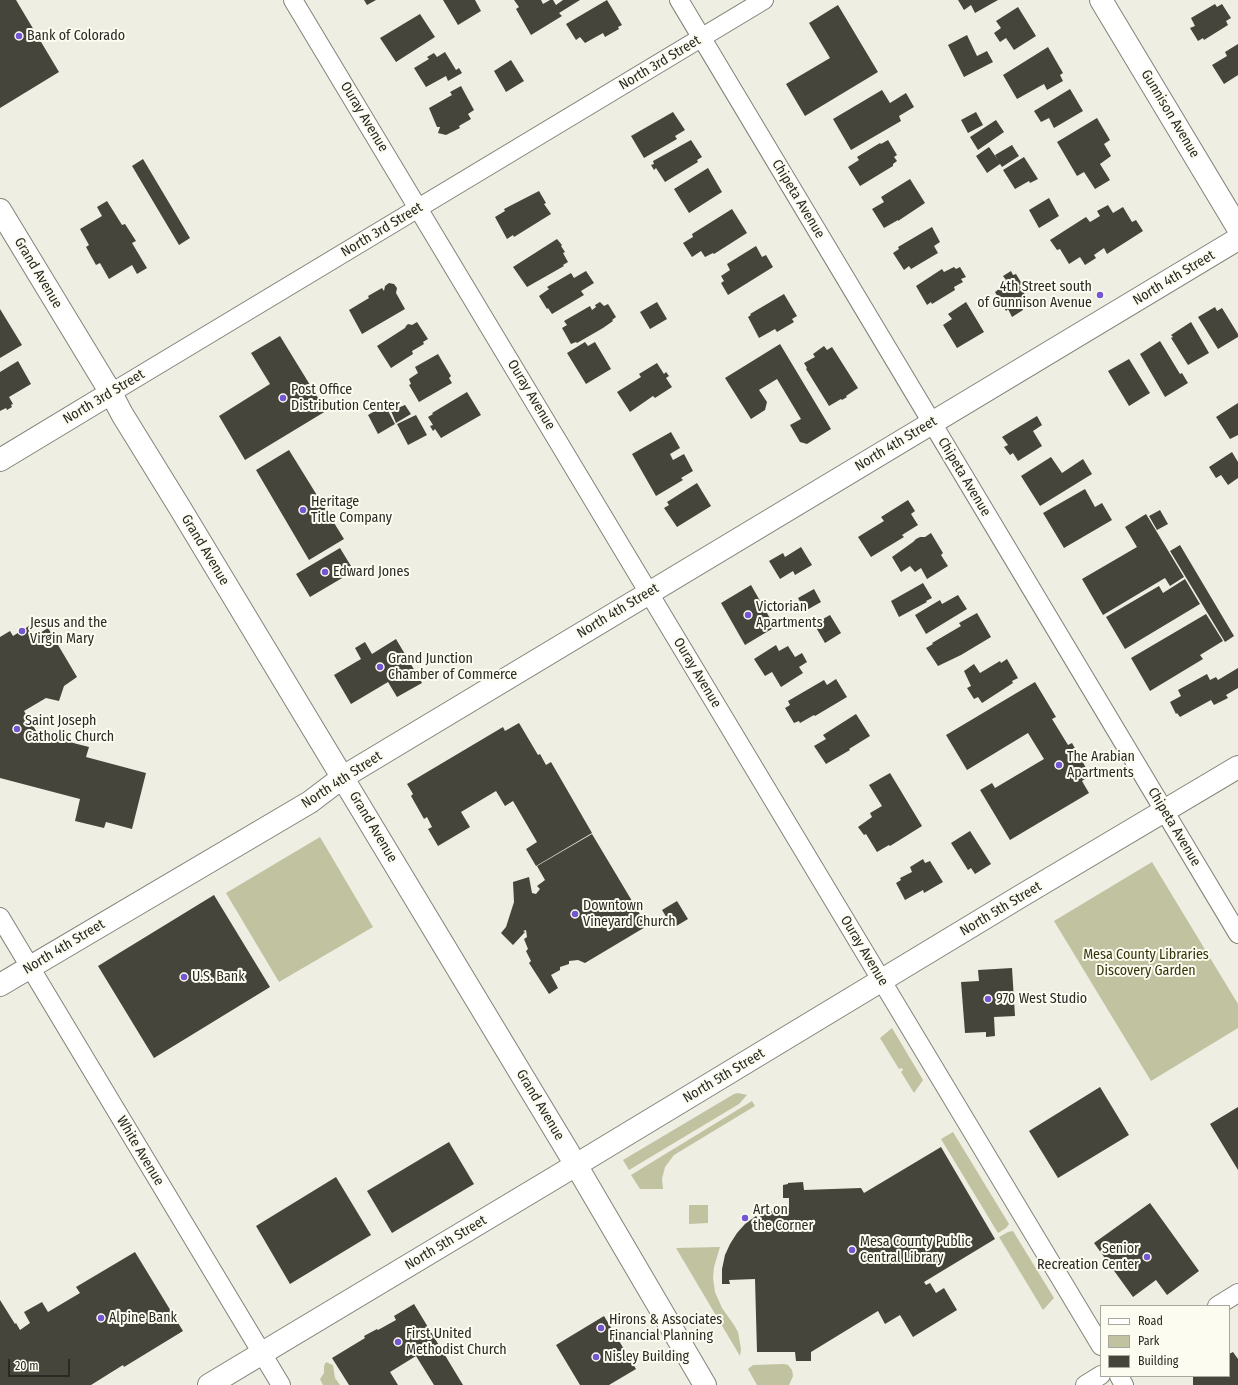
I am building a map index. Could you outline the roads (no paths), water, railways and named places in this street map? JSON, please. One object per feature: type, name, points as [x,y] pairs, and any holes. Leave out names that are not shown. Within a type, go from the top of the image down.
[{"type":"street","name":"Ouray Avenue","points":[[294,0],[1100,1344]]},
{"type":"street","name":"Chipeta Avenue","points":[[679,0],[1238,934]]},
{"type":"street","name":"North 3rd Street","points":[[0,460],[764,0]]},
{"type":"street","name":"Gunnison Avenue","points":[[1101,0],[1238,228]]},
{"type":"street","name":"Grand Avenue","points":[[0,210],[576,1165],[705,1385]]},
{"type":"street","name":"North 4th Street","points":[[0,986],[310,802],[343,777],[1238,239]]},
{"type":"street","name":"North 5th Street","points":[[209,1385],[1238,767]]},
{"type":"street","name":"White Avenue","points":[[0,917],[282,1385]]},
{"type":"street","points":[[1219,1305],[1238,1293]]},
{"type":"street","points":[[1085,1385],[1100,1376]]},
{"type":"place","name":"Bank of Colorado","points":[[19,36]]},
{"type":"place","name":"4th Street south of Gunnison Avenue","points":[[1100,295]]},
{"type":"place","name":"Post Office Distribution Center","points":[[283,398]]},
{"type":"place","name":"Heritage Title Company","points":[[303,510]]},
{"type":"place","name":"Edward Jones","points":[[325,572]]},
{"type":"place","name":"Victorian Apartments","points":[[748,615]]},
{"type":"place","name":"Jesus and the Virgin Mary","points":[[22,631]]},
{"type":"place","name":"Grand Junction Chamber of Commerce","points":[[380,667]]},
{"type":"place","name":"Saint Joseph Catholic Church","points":[[17,729]]},
{"type":"place","name":"The Arabian Apartments","points":[[1059,765]]},
{"type":"place","name":"Downtown Vineyard Church","points":[[575,914]]},
{"type":"place","name":"U.S. Bank","points":[[184,977]]},
{"type":"place","name":"970 West Studio","points":[[988,999]]},
{"type":"place","name":"Art on the Corner","points":[[745,1218]]},
{"type":"place","name":"Mesa County Public Central Library","points":[[852,1250]]},
{"type":"place","name":"Senior Recreation Center","points":[[1147,1257]]},
{"type":"place","name":"Alpine Bank","points":[[101,1318]]},
{"type":"place","name":"Hirons & Associates Financial Planning","points":[[601,1328]]},
{"type":"place","name":"First United Methodist Church","points":[[398,1342]]},
{"type":"place","name":"Nisley Building","points":[[596,1357]]},
{"type":"park label","name":"Mesa County Libraries Discovery Garden","points":[[1146,964]]}]
